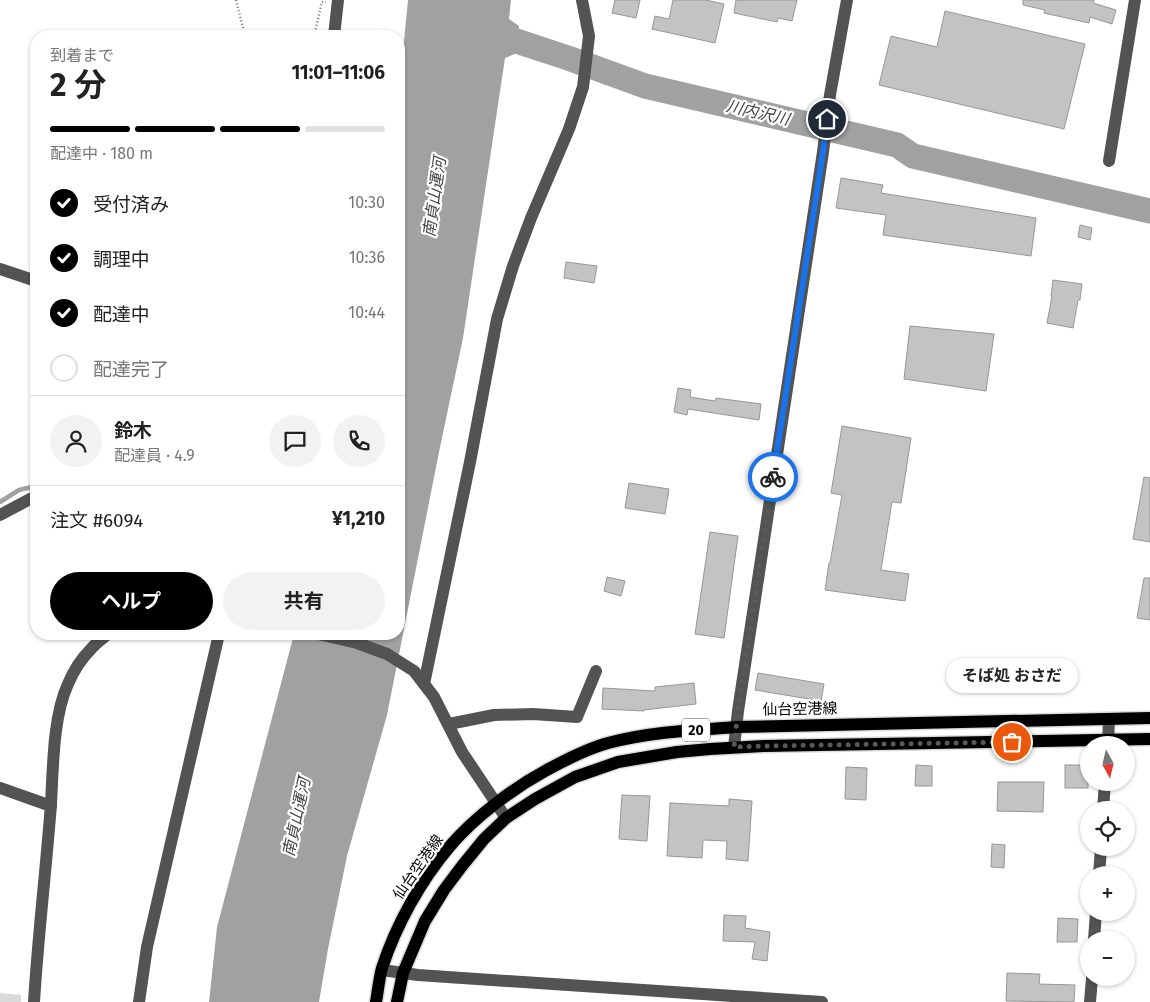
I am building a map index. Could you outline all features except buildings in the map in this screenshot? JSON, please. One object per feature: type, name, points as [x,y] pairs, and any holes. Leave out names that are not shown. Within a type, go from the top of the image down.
[{"type":"main road","name":"仙台空港線","points":[[376,1002],[382,970],[404,916],[422,883],[450,846],[470,825],[525,782],[566,759],[606,743],[668,733],[736,727],[1150,718]]},
{"type":"main road","name":"20","points":[[1135,740],[1150,739]]},
{"type":"main road","name":"20","points":[[397,1002],[403,973],[425,921],[444,890],[484,839],[506,818],[535,799],[575,777],[618,762],[677,752],[734,747],[1080,743]]},
{"type":"street","points":[[335,30],[338,0]]},
{"type":"street","points":[[424,684],[470,462],[496,319],[531,218],[569,129],[584,88],[589,36],[582,0]]},
{"type":"street","points":[[734,747],[830,95],[847,0]]},
{"type":"street","points":[[1109,161],[1135,0]]},
{"type":"street","points":[[0,269],[30,279]]},
{"type":"street","points":[[0,515],[30,499]]},
{"type":"street","points":[[34,1002],[56,730],[67,684],[90,649],[101,640]]},
{"type":"street","points":[[139,1002],[147,947],[218,640]]},
{"type":"street","points":[[344,640],[387,654],[414,671],[434,697],[462,752],[506,818]]},
{"type":"street","points":[[449,724],[494,715],[533,714],[577,717],[596,671]]},
{"type":"street","points":[[1108,719],[1108,736]]},
{"type":"street","points":[[0,788],[50,806]]},
{"type":"street","points":[[382,970],[438,977],[822,1002]]},
{"type":"street","points":[[1090,1002],[1091,986]]},
{"type":"path","points":[[236,0],[244,30]]},
{"type":"shaded area","points":[[0,993],[21,995],[21,1002],[0,1002]]},
{"type":"water","name":"南貞山運河","points":[[408,0],[511,0],[509,19],[519,26],[517,53],[505,58],[463,338],[405,624],[405,31]]},
{"type":"water","name":"南貞山運河","points":[[292,640],[402,640],[387,715],[347,856],[319,1002],[209,1002],[217,927]]},
{"type":"waterway","name":"川内沢川","points":[[486,31],[645,86],[897,145],[913,156],[1150,211]]},
{"type":"waterway","points":[[0,502],[19,490],[30,487]]},
{"type":"way so far","points":[[773,477],[734,747],[1012,742]]},
{"type":"place","name":"そば処 おさだ","points":[[1012,742]]},
{"type":"route","points":[[773,477],[827,119]]}]
